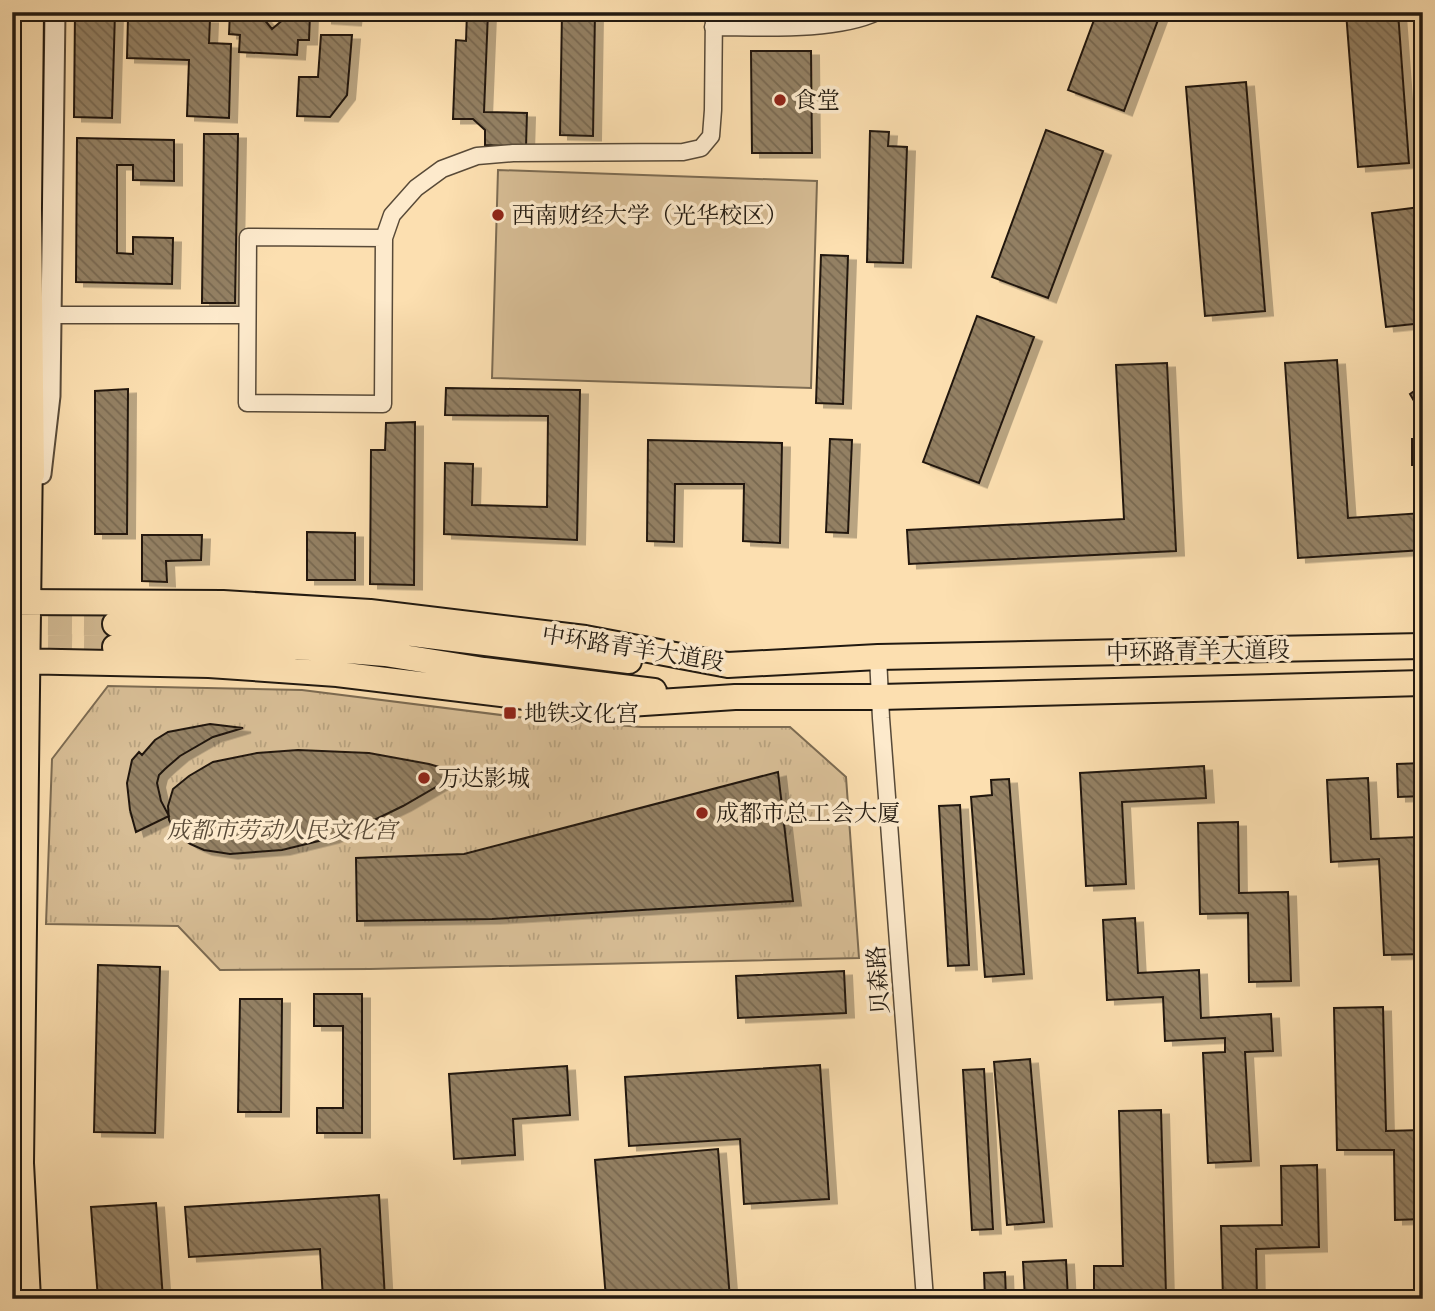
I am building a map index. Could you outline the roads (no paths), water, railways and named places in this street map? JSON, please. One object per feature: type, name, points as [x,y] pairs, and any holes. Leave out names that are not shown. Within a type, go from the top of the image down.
[{"type":"highway","points":[[12,12],[12,440]]},
{"type":"highway","points":[[28,12],[32,474]]},
{"type":"highway","points":[[12,1273],[14,1299]]},
{"type":"main road","points":[[28,12],[24,337],[32,474],[30,566],[21,602],[20,662],[21,1163],[28,1299]]},
{"type":"main road","name":"中环路青羊大道段","points":[[21,602],[223,603],[369,612],[585,638],[728,665],[878,657],[1423,646]]},
{"type":"main road","points":[[728,665],[625,661],[413,634],[294,624],[115,635],[385,654],[484,670],[698,697],[735,697]]},
{"type":"main road","name":"中环路青羊大道段","points":[[20,662],[209,665],[325,673],[598,706],[735,697],[880,697],[1423,683]]},
{"type":"main road","points":[[12,1198],[21,1163]]},
{"type":"street","points":[[30,566],[50,396],[55,12]]},
{"type":"street","points":[[384,239],[248,237],[247,403],[383,404],[384,239],[392,215],[416,188],[442,169],[477,156],[513,153],[683,152],[701,148],[710,136],[713,110],[713,20],[800,27],[824,25],[877,12]]},
{"type":"street","points":[[50,315],[247,315]]},
{"type":"street","name":"贝森路","points":[[878,657],[925,1299]]},
{"type":"tunnel","points":[[12,623],[115,624]]},
{"type":"tunnel","points":[[12,645],[115,647]]},
{"type":"place","name":"食堂","points":[[780,100]]},
{"type":"place","name":"西南财经大学（光华校区）","points":[[498,215]]},
{"type":"place","name":"地铁文化宫","points":[[510,713]]},
{"type":"place","name":"万达影城","points":[[424,778]]},
{"type":"place","name":"成都市总工会大厦","points":[[702,813]]},
{"type":"park label","name":"成都市劳动人民文化宫","points":[[282,830]]}]
